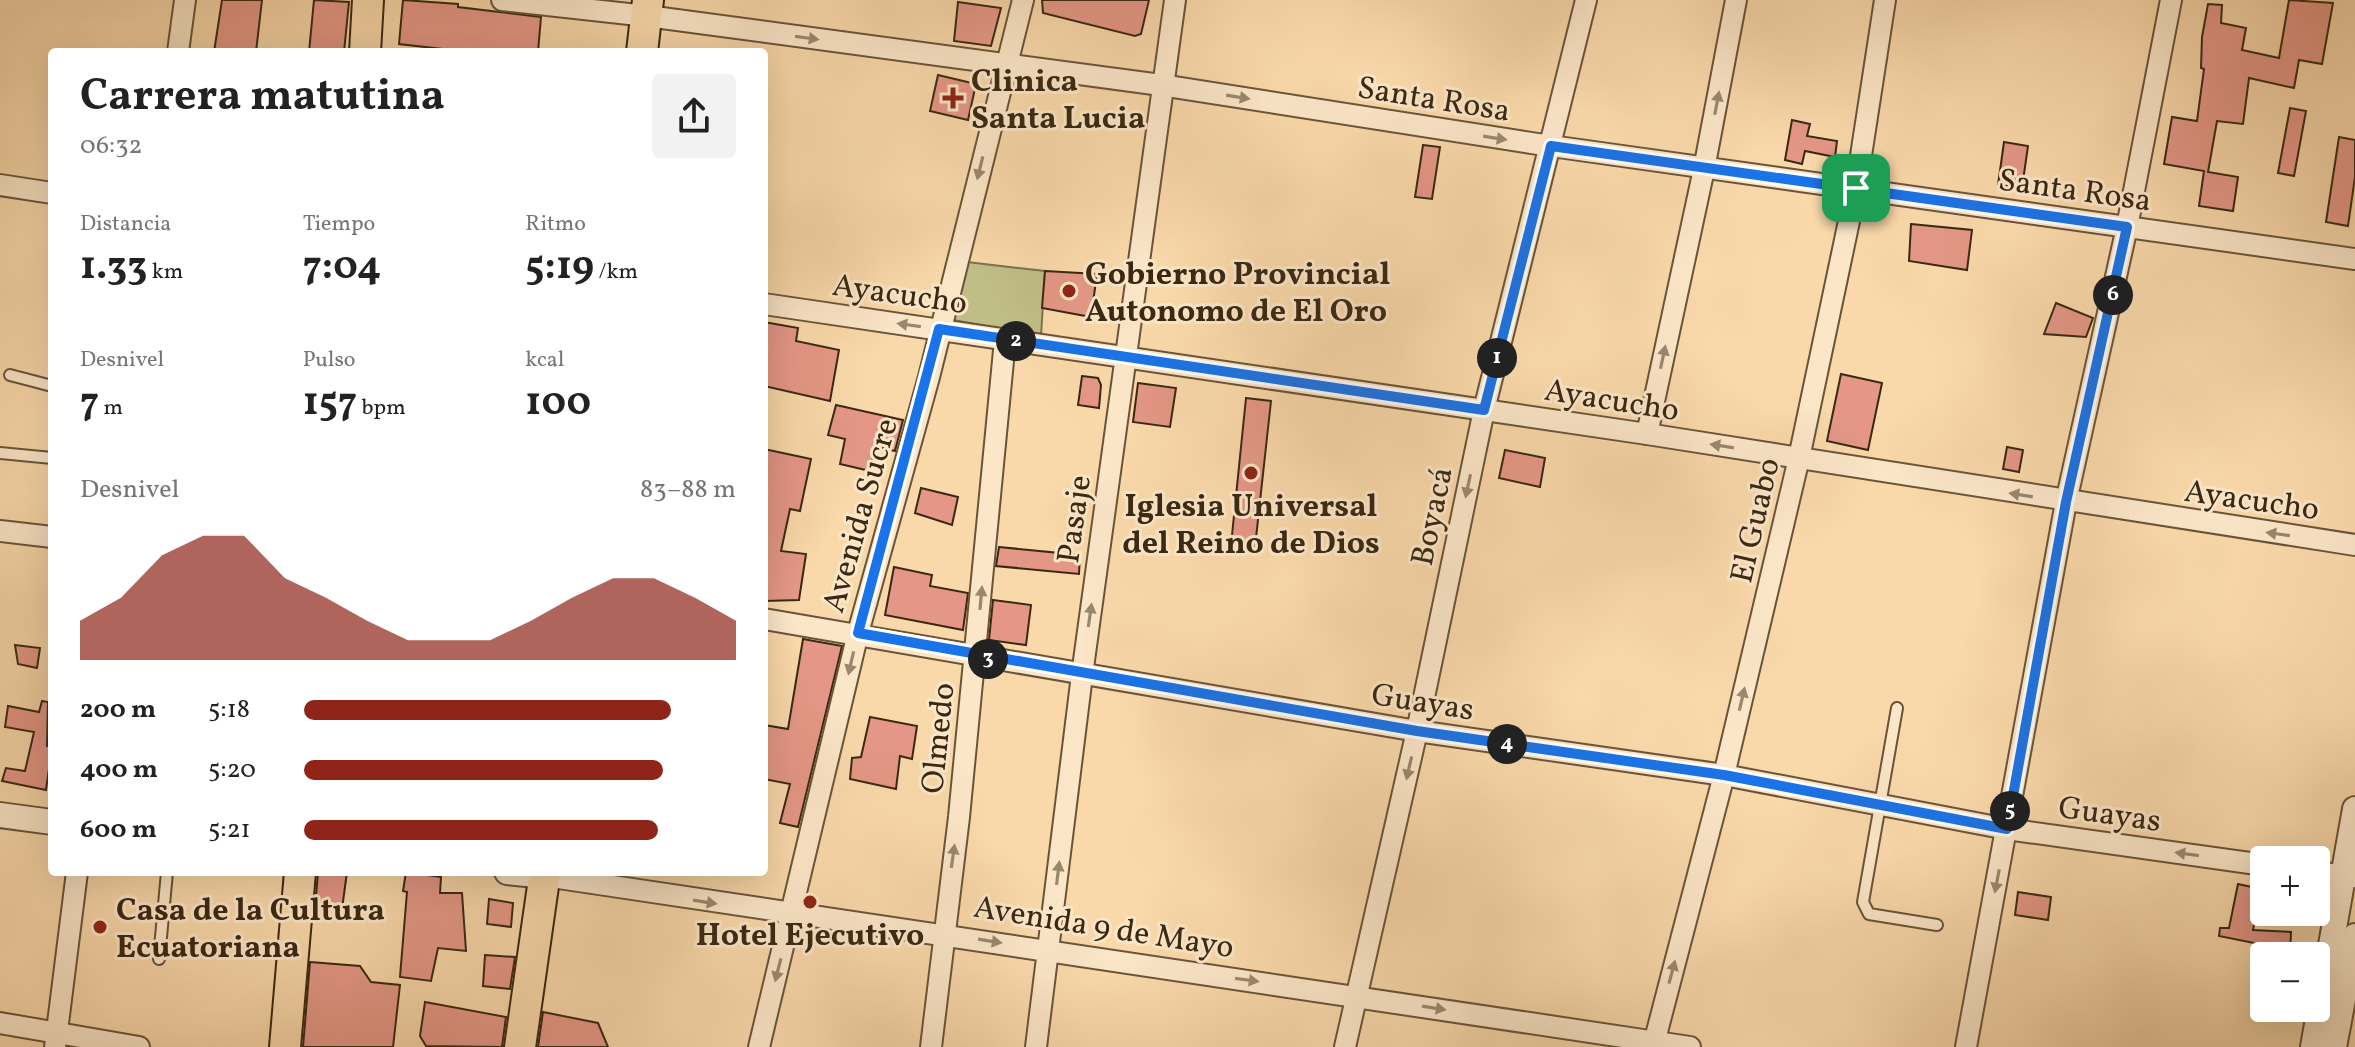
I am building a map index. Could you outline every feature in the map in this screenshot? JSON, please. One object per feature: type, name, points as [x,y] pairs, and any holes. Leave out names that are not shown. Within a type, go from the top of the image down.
[{"type":"main road","points":[[365,48],[368,0]]},
{"type":"main road","points":[[642,48],[647,8]]},
{"type":"main road","points":[[285,1047],[300,876]]},
{"type":"main road","points":[[520,1047],[545,876]]},
{"type":"street","points":[[179,48],[185,0]]},
{"type":"street","name":"Santa Rosa","points":[[502,0],[647,8],[1704,169],[2355,259]]},
{"type":"street","name":"Avenida Sucre","points":[[759,1047],[858,633],[1023,0]]},
{"type":"street","name":"Pasaje","points":[[1036,1047],[1082,675],[1175,0]]},
{"type":"street","name":"Boyacá","points":[[1345,1047],[1417,731],[1484,410],[1586,0]]},
{"type":"street","points":[[1647,434],[1704,169],[1736,0]]},
{"type":"street","name":"El Guabo","points":[[1653,1045],[1724,775],[1799,458],[1856,188],[1885,0]]},
{"type":"street","points":[[1966,1047],[2066,502],[2127,227],[2171,0]]},
{"type":"street","points":[[0,185],[48,192]]},
{"type":"street","name":"Ayacucho","points":[[768,305],[1647,434],[2355,545]]},
{"type":"street","name":"Olmedo","points":[[931,1047],[975,656],[1005,340]]},
{"type":"street","points":[[0,531],[48,537]]},
{"type":"street","name":"Guayas","points":[[768,620],[1417,731],[1724,775],[2007,829],[2250,863]]},
{"type":"street","points":[[2313,1047],[2349,886],[2355,809]]},
{"type":"street","points":[[0,815],[48,821]]},
{"type":"street","points":[[56,1040],[76,876]]},
{"type":"street","name":"Avenida 9 de Mayo","points":[[557,876],[792,916],[943,933],[1653,1045],[1690,1047]]},
{"type":"street","points":[[2330,878],[2349,886]]},
{"type":"street","points":[[2334,1047],[2355,936]]},
{"type":"street","points":[[0,1023],[56,1040],[139,1047]]},
{"type":"lane","points":[[10,375],[48,385]]},
{"type":"lane","points":[[0,453],[48,458]]},
{"type":"lane","points":[[1897,708],[1863,902],[1869,914],[1937,925]]},
{"type":"lane","points":[[159,959],[167,876]]},
{"type":"shaded area","points":[[967,262],[1045,271],[1041,336],[953,320]]},
{"type":"building","points":[[222,0],[262,0],[256,48],[215,48]]},
{"type":"building","points":[[314,0],[349,2],[344,48],[309,48]]},
{"type":"building","points":[[403,0],[458,4],[458,7],[541,17],[538,48],[434,48],[399,44]]},
{"type":"building","points":[[1042,0],[1149,0],[1141,34],[1135,36],[1043,13]]},
{"type":"building","points":[[2289,0],[2333,3],[2322,64],[2299,60],[2294,88],[2249,78],[2243,124],[2217,121],[2208,172],[2238,177],[2233,211],[2199,206],[2204,171],[2164,164],[2172,117],[2197,121],[2204,69],[2201,68],[2202,37],[2208,4],[2222,5],[2221,23],[2246,28],[2242,50],[2279,58]]},
{"type":"building","points":[[958,2],[1001,8],[991,46],[954,41]]},
{"type":"building","name":"Clinica Santa Lucia","points":[[938,75],[976,84],[968,120],[930,111]]},
{"type":"building","points":[[2290,108],[2306,111],[2294,176],[2278,173]]},
{"type":"building","points":[[1792,120],[1810,124],[1807,136],[1837,141],[1835,157],[1805,151],[1802,164],[1785,160]]},
{"type":"building","points":[[2339,137],[2355,140],[2355,177],[2348,226],[2326,222]]},
{"type":"building","points":[[2004,142],[2028,146],[2022,188],[1998,185]]},
{"type":"building","points":[[1423,145],[1440,147],[1432,199],[1415,197]]},
{"type":"building","points":[[1911,224],[1972,230],[1967,270],[1909,261]]},
{"type":"building","name":"Gobierno Provincial Autonomo de El Oro","points":[[1045,271],[1097,274],[1091,317],[1042,308]]},
{"type":"building","points":[[2056,303],[2093,318],[2086,337],[2044,334]]},
{"type":"building","points":[[768,323],[798,328],[796,341],[839,350],[830,401],[768,387]]},
{"type":"building","points":[[1841,374],[1882,383],[1868,450],[1827,441]]},
{"type":"building","points":[[1082,376],[1098,378],[1101,385],[1099,408],[1078,405]]},
{"type":"building","points":[[1138,383],[1176,388],[1170,427],[1133,422]]},
{"type":"building","name":"Iglesia Universal del Reino de Dios","points":[[1246,398],[1271,401],[1255,547],[1231,545]]},
{"type":"building","points":[[836,405],[903,420],[895,451],[875,446],[870,471],[840,464],[845,439],[828,435]]},
{"type":"building","points":[[2007,447],[2023,450],[2019,472],[2003,469]]},
{"type":"building","points":[[768,450],[811,459],[800,511],[790,509],[781,551],[806,554],[799,600],[768,601]]},
{"type":"building","points":[[1505,450],[1545,458],[1540,487],[1499,478]]},
{"type":"building","points":[[921,488],[958,497],[952,525],[915,513]]},
{"type":"building","points":[[999,547],[1080,555],[1079,574],[996,566]]},
{"type":"building","points":[[894,567],[932,575],[930,586],[968,593],[963,630],[885,615]]},
{"type":"building","points":[[993,600],[1031,605],[1026,645],[989,640]]},
{"type":"building","points":[[803,639],[842,646],[798,827],[780,823],[790,784],[768,780],[768,726],[788,729]]},
{"type":"building","points":[[15,645],[40,648],[37,668],[18,664]]},
{"type":"building","points":[[42,701],[48,702],[46,790],[2,781],[6,768],[25,771],[34,732],[5,727],[8,706],[39,712]]},
{"type":"building","points":[[870,717],[917,726],[912,759],[900,756],[896,789],[850,779],[852,758],[861,757]]},
{"type":"building","points":[[318,876],[346,876],[342,909],[315,908]]},
{"type":"building","points":[[405,876],[434,876],[441,877],[440,893],[462,893],[466,951],[438,948],[431,981],[400,977],[407,892],[403,891]]},
{"type":"building","points":[[2238,884],[2250,887],[2250,926],[2254,926],[2253,930],[2291,932],[2291,942],[2250,942],[2219,936],[2220,928],[2229,928]]},
{"type":"building","points":[[2018,892],[2051,897],[2048,920],[2015,915]]},
{"type":"building","points":[[489,899],[513,903],[511,927],[487,924]]},
{"type":"building","points":[[485,955],[515,957],[510,989],[483,986]]},
{"type":"building","points":[[310,962],[360,966],[371,982],[400,985],[393,1047],[303,1047]]},
{"type":"building","points":[[425,1002],[506,1017],[502,1047],[426,1046],[420,1036]]},
{"type":"building","points":[[543,1012],[598,1023],[608,1047],[538,1047]]},
{"type":"place","name":"Clinica Santa Lucia","points":[[953,98]]},
{"type":"place","name":"Gobierno Provincial Autonomo de El Oro","points":[[1069,291]]},
{"type":"place","name":"Iglesia Universal del Reino de Dios","points":[[1251,473]]},
{"type":"place","name":"Hotel Ejecutivo","points":[[810,902]]},
{"type":"place","name":"Casa de la Cultura Ecuatoriana","points":[[100,927]]},
{"type":"route","points":[[1551,146],[1856,188],[2127,227],[2066,502],[2007,829],[1724,775],[1417,731],[975,656],[858,633],[929,377],[939,329],[1484,410],[1551,146]]}]
